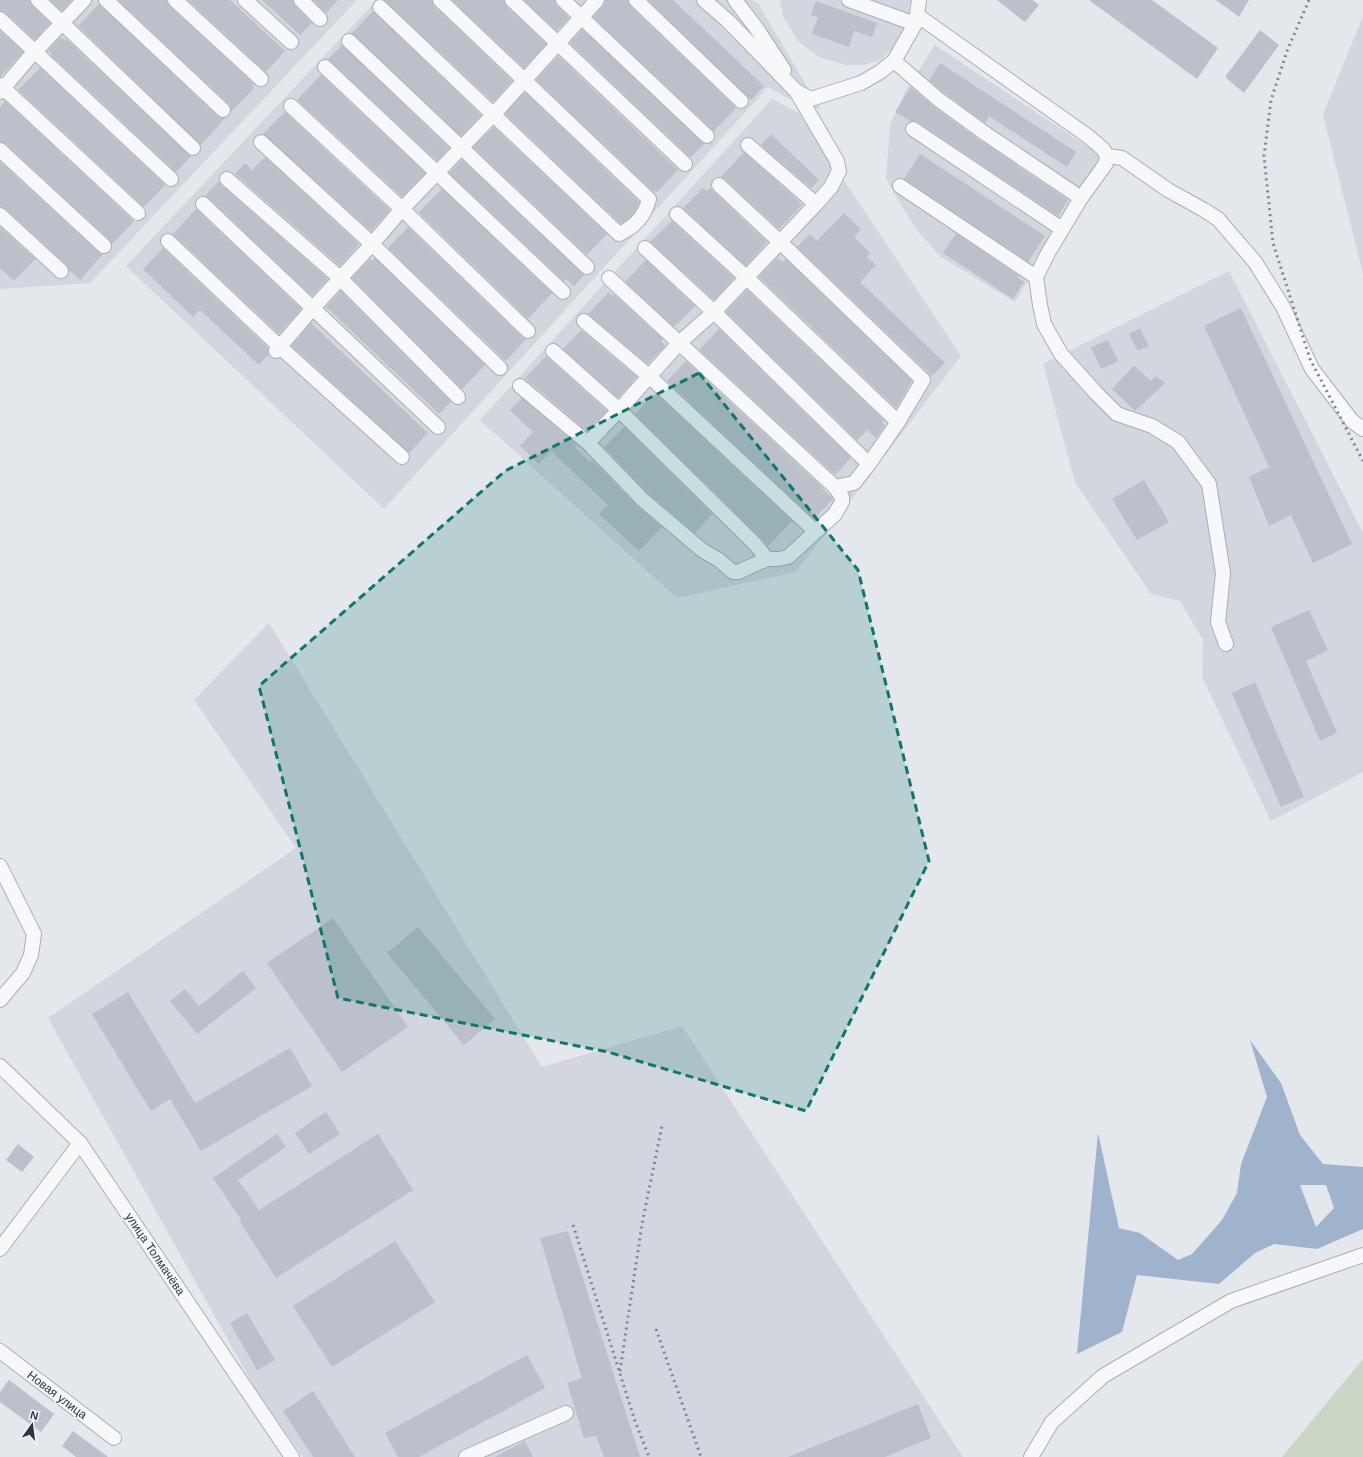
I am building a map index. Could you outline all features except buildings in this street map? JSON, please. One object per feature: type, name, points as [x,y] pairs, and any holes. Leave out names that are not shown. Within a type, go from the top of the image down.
[{"type":"street","points":[[38,0],[193,148]]},
{"type":"street","points":[[84,0],[1,88],[138,213]]},
{"type":"street","points":[[106,0],[223,110]]},
{"type":"street","points":[[176,0],[261,80]]},
{"type":"street","points":[[245,0],[291,42]]},
{"type":"street","points":[[301,0],[320,18]]},
{"type":"street","points":[[380,7],[619,234],[629,229],[637,222],[646,210],[649,199],[440,0]]},
{"type":"street","points":[[512,0],[685,164]]},
{"type":"street","points":[[563,0],[707,136]]},
{"type":"street","points":[[278,349],[402,209],[493,115],[596,0]]},
{"type":"street","points":[[636,0],[742,101]]},
{"type":"street","points":[[704,0],[728,21],[796,91],[811,99],[862,83],[894,61],[916,20],[920,0]]},
{"type":"street","points":[[588,443],[650,377],[679,343],[714,312],[816,204],[831,187],[839,171],[837,161],[768,45],[734,0]]},
{"type":"street","points":[[849,0],[916,20],[1090,137],[1103,149],[1107,156],[1106,163],[1081,198],[1048,253],[1036,277],[1044,324],[1061,354],[1117,414],[1152,426],[1178,442],[1209,484],[1224,573],[1218,622],[1226,644]]},
{"type":"street","points":[[0,19],[171,179]]},
{"type":"street","points":[[348,41],[587,267]]},
{"type":"street","points":[[894,61],[938,99],[986,134],[1081,198]]},
{"type":"street","points":[[325,67],[563,292]]},
{"type":"street","points":[[291,106],[402,209],[528,331]]},
{"type":"street","points":[[913,129],[1062,229]]},
{"type":"street","points":[[261,142],[372,244],[500,368]]},
{"type":"street","points":[[748,145],[816,204]]},
{"type":"street","points":[[0,150],[104,246]]},
{"type":"street","points":[[1107,156],[1122,158],[1168,190],[1218,219],[1255,262],[1283,307],[1312,369],[1352,421],[1363,429]]},
{"type":"street","points":[[227,179],[340,278],[458,397]]},
{"type":"street","points":[[719,185],[923,380],[898,422],[854,483],[835,487]]},
{"type":"street","points":[[900,186],[1036,277]]},
{"type":"street","points":[[203,204],[438,427]]},
{"type":"street","points":[[0,214],[61,271]]},
{"type":"street","points":[[677,214],[746,277],[898,422]]},
{"type":"street","points":[[168,241],[278,349],[402,457]]},
{"type":"street","points":[[645,248],[714,312],[869,464]]},
{"type":"street","points":[[520,386],[588,443],[643,500],[702,550],[719,560],[733,572],[738,572],[767,559],[788,557],[835,514],[842,502],[842,497],[835,487],[609,278]]},
{"type":"street","points":[[584,322],[650,377],[815,531]]},
{"type":"street","points":[[554,351],[619,410],[755,544],[767,559]]},
{"type":"street","points":[[0,866],[34,934],[31,955],[23,973],[0,1000]]},
{"type":"street","name":"улица Толмачёва","points":[[0,1066],[80,1143],[292,1457]]},
{"type":"street","points":[[0,1249],[80,1143]]},
{"type":"street","points":[[1032,1457],[1052,1422],[1103,1376],[1231,1301],[1363,1255]]},
{"type":"street","name":"Новая улица","points":[[0,1351],[114,1438]]},
{"type":"street","points":[[466,1457],[566,1413]]},
{"type":"highlighted area","points":[[699,373],[858,570],[929,861],[806,1111],[608,1052],[338,998],[259,686],[505,471]]},
{"type":"shaded area","points":[[0,0],[357,0],[90,283],[0,289]]},
{"type":"shaded area","points":[[377,0],[753,0],[759,5],[821,110],[787,98],[768,87],[384,509],[126,266]]},
{"type":"shaded area","points":[[780,0],[911,0],[908,16],[901,35],[890,51],[881,60],[863,65],[846,65],[819,57],[798,41],[783,16]]},
{"type":"shaded area","points":[[1363,16],[1363,274],[1323,115]]},
{"type":"shaded area","points":[[935,45],[1103,157],[1015,302],[941,257],[915,228],[886,179],[890,125],[906,90]]},
{"type":"shaded area","points":[[772,99],[799,113],[961,356],[796,572],[677,598],[480,420]]},
{"type":"shaded area","points":[[1229,271],[1363,533],[1363,772],[1271,821],[1202,677],[1203,640],[1180,601],[1151,594],[1075,482],[1043,364]]},
{"type":"shaded area","points":[[269,623],[542,1067],[682,1026],[963,1457],[303,1457],[256,1390],[48,1018],[296,848],[194,700]]},
{"type":"green space","points":[[1363,1359],[1363,1457],[1282,1457]]},
{"type":"water","points":[[1250,1040],[1281,1083],[1300,1135],[1323,1164],[1363,1167],[1363,1229],[1317,1249],[1274,1244],[1255,1253],[1219,1284],[1137,1275],[1122,1332],[1077,1354],[1098,1133],[1119,1228],[1140,1233],[1178,1260],[1192,1254],[1222,1220],[1237,1193],[1241,1164],[1267,1097]],"holes":[[[1300,1185],[1326,1185],[1334,1208],[1316,1227]]]},
{"type":"railway","points":[[1309,0],[1287,51],[1271,100],[1264,156],[1273,243],[1310,359],[1363,461]]},
{"type":"railway","points":[[620,1371],[642,1224],[662,1126]]},
{"type":"railway","points":[[573,1225],[635,1421],[649,1457]]},
{"type":"railway","points":[[656,1329],[701,1457]]}]
